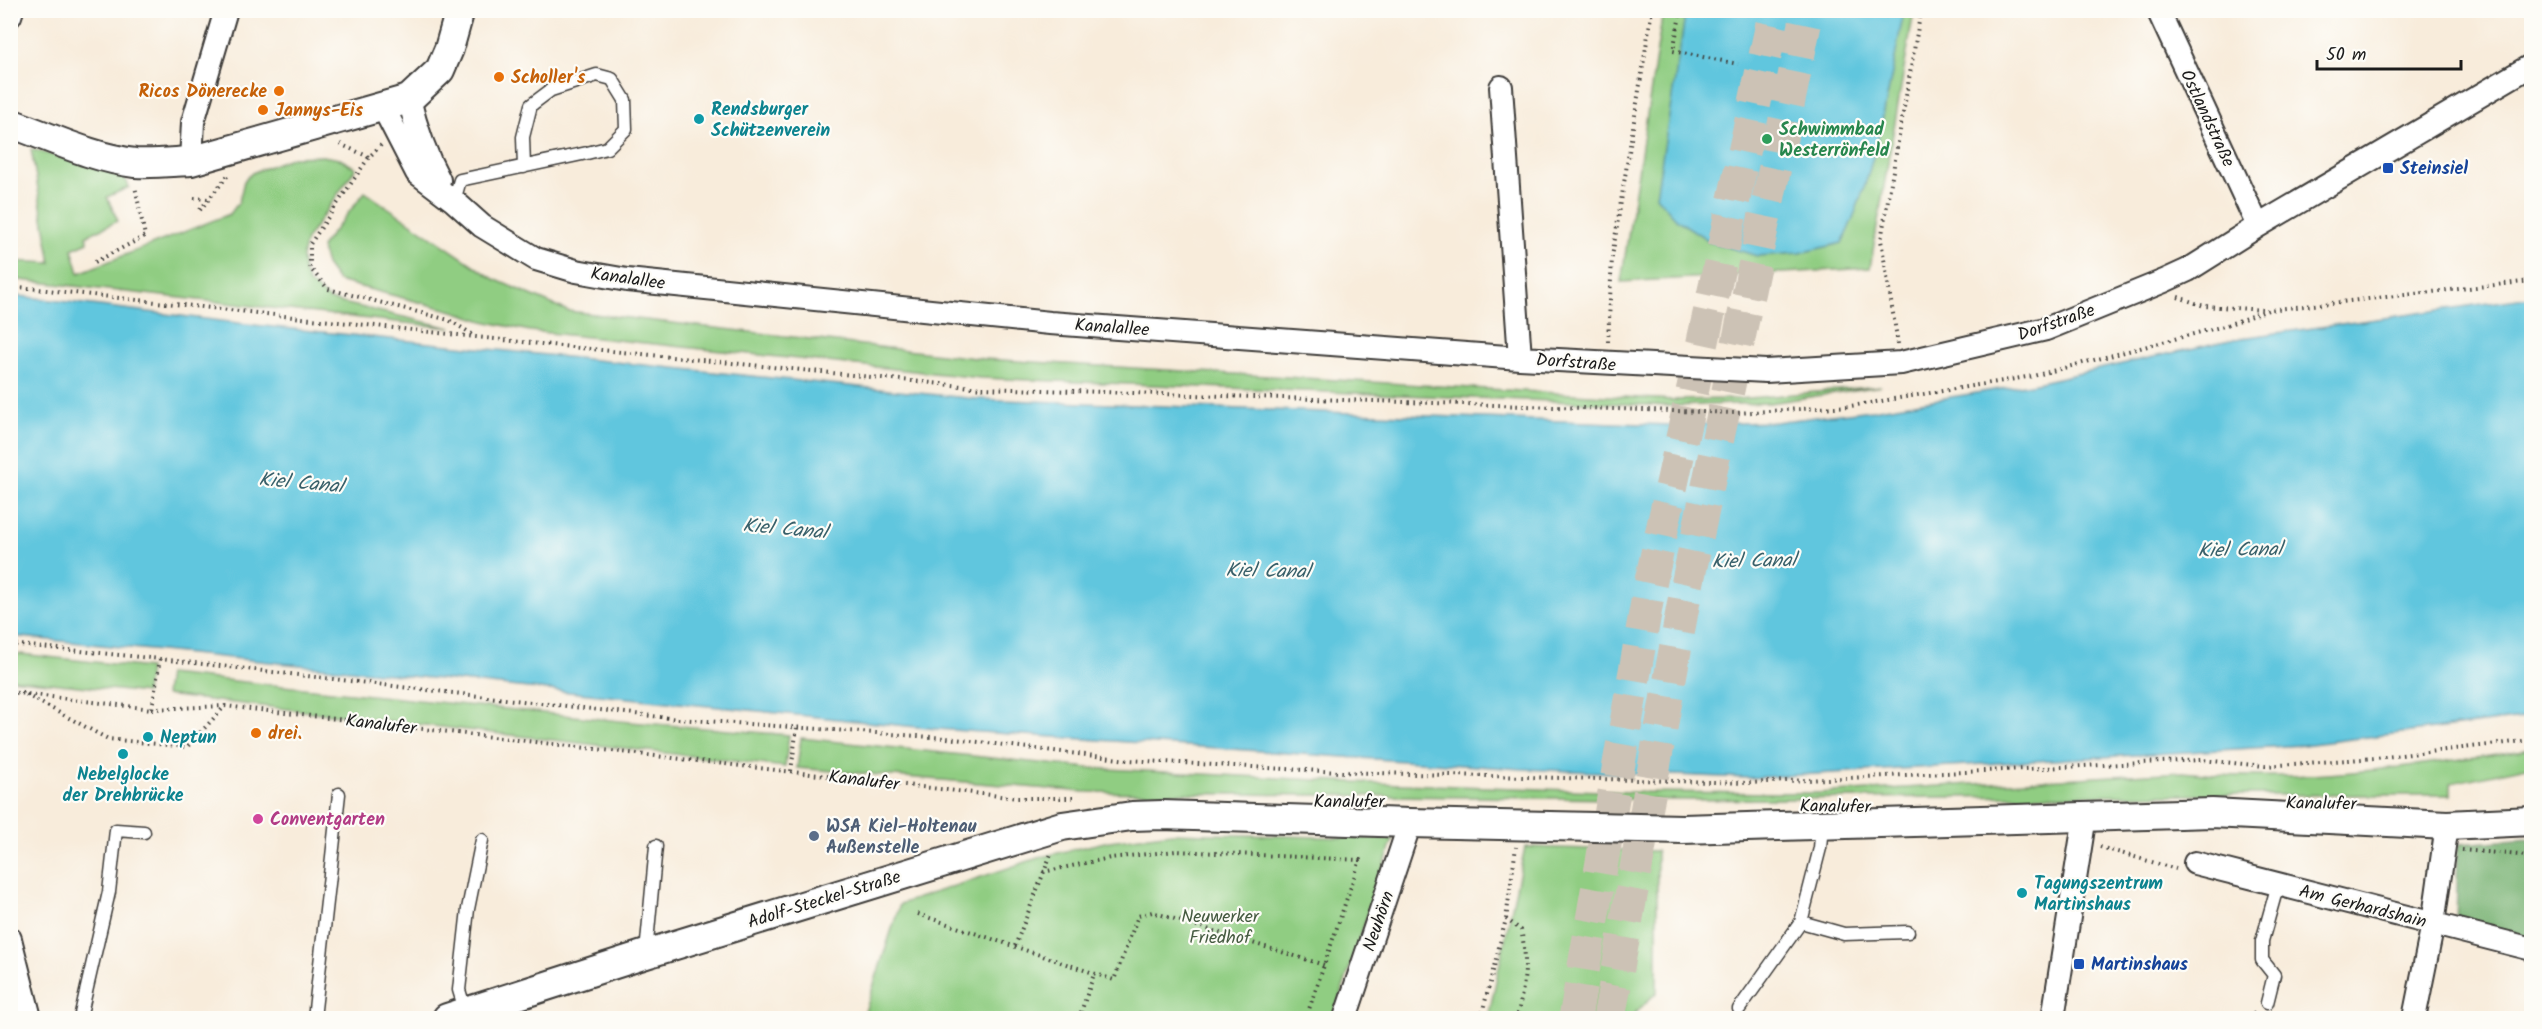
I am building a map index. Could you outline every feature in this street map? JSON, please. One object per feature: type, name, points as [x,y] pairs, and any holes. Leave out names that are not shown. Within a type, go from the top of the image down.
[{"type":"street","points":[[10,16],[12,10]]},
{"type":"street","points":[[191,161],[193,122],[226,10]]},
{"type":"street","points":[[10,123],[84,150],[132,162],[154,164],[191,161],[396,112],[440,70],[449,49],[460,10]]},
{"type":"street","name":"Ostlandstraße","points":[[2158,10],[2258,226]]},
{"type":"street","name":"Dorfstraße","points":[[1520,358],[1766,371],[1901,363],[2046,329],[2188,270],[2258,226],[2532,65]]},
{"type":"street","points":[[1501,87],[1520,358]]},
{"type":"street","name":"Kanalallee","points":[[396,112],[417,132],[426,157],[454,201]]},
{"type":"street","name":"Kanalallee","points":[[396,112],[417,173],[482,226],[536,259],[576,271],[627,280],[1050,322],[1520,358]]},
{"type":"street","name":"Adolf-Steckel-Straße","points":[[456,1016],[646,954],[1062,812],[1132,816],[1162,814],[1353,821]]},
{"type":"street","name":"Kanalufer","points":[[1353,821],[1683,829],[1822,824],[2083,829],[2212,813],[2451,837],[2532,821]]},
{"type":"street","name":"Neuhörn","points":[[1345,1018],[1410,824]]},
{"type":"street","points":[[2053,1018],[2083,829]]},
{"type":"street","points":[[2414,1018],[2451,837]]},
{"type":"street","name":"Am Gerhardshain","points":[[2195,863],[2532,949]]},
{"type":"street","points":[[10,939],[30,1018]]},
{"type":"lane","points":[[454,201],[460,180],[524,167],[607,148],[626,129],[625,100],[612,79],[597,75],[551,90],[531,105],[523,137],[524,167]]},
{"type":"lane","points":[[314,1018],[339,794]]},
{"type":"lane","points":[[1739,1009],[1801,922],[1820,848],[1822,824]]},
{"type":"lane","points":[[80,1018],[109,892],[116,830],[144,832]]},
{"type":"lane","points":[[456,1016],[468,909],[482,840]]},
{"type":"lane","points":[[646,954],[656,846]]},
{"type":"lane","points":[[2267,1003],[2274,975],[2262,960],[2262,941],[2278,884]]},
{"type":"lane","points":[[1801,922],[1844,933],[1908,932]]},
{"type":"path","points":[[1607,364],[1612,257],[1652,10]]},
{"type":"path","points":[[1681,10],[1673,51],[1738,64]]},
{"type":"path","points":[[1901,363],[1881,240],[1921,10]]},
{"type":"path","points":[[10,286],[475,336],[449,320],[328,289],[310,268],[310,244],[369,157],[396,112]]},
{"type":"path","points":[[200,210],[230,174]]},
{"type":"path","points":[[95,262],[145,236],[133,176]]},
{"type":"path","points":[[194,198],[208,199]]},
{"type":"path","points":[[2164,281],[2179,298],[2204,306],[2268,310]]},
{"type":"path","points":[[10,644],[160,659],[678,719],[946,738],[1140,760],[1339,772],[1748,783],[2201,760],[2265,766],[2387,757],[2532,740]]},
{"type":"path","points":[[152,709],[160,659]]},
{"type":"path","name":"Kanalufer","points":[[10,692],[152,709],[225,706],[1017,798],[1062,812],[1084,799]]},
{"type":"path","points":[[21,692],[108,739],[186,747],[225,706]]},
{"type":"path","points":[[791,771],[797,727]]},
{"type":"path","points":[[1015,946],[1043,873],[1062,812]]},
{"type":"path","points":[[1481,1018],[1506,919],[1520,826]]},
{"type":"path","points":[[2083,829],[2179,870],[2195,863]]},
{"type":"path","points":[[2451,837],[2532,858]]},
{"type":"path","points":[[1043,873],[1110,858],[1176,851],[1360,860],[1306,1018]]},
{"type":"path","points":[[918,914],[1114,980],[1138,916],[1152,912],[1324,965]]},
{"type":"path","points":[[1506,919],[1521,930],[1527,956],[1516,1018]]},
{"type":"path","points":[[1079,1018],[1094,974]]},
{"type":"green space","name":"Schwimmbad Westerrönfeld","points":[[1663,11],[1914,11],[1870,268],[1621,282]]},
{"type":"green space","points":[[31,149],[124,175],[129,187],[107,197],[118,221],[86,236],[88,242],[72,249],[79,273],[230,214],[239,202],[244,181],[252,173],[293,157],[323,156],[340,159],[356,168],[306,240],[302,257],[308,282],[330,300],[451,328],[11,279],[10,261],[51,263]]},
{"type":"green space","points":[[365,192],[494,279],[568,311],[984,359],[1673,400],[1738,399],[1881,386],[1770,403],[1671,406],[981,378],[530,331],[483,321],[338,281],[326,265],[321,247]]},
{"type":"green space","points":[[11,653],[149,668],[146,693],[11,679]]},
{"type":"green space","points":[[168,674],[630,722],[789,735],[785,767],[165,695]]},
{"type":"green space","points":[[801,738],[1088,768],[1374,783],[1629,792],[1818,793],[2182,772],[2270,776],[2314,775],[2444,762],[2531,749],[2532,766],[2451,783],[2451,795],[2106,795],[1689,800],[1085,792],[797,768]]},
{"type":"green space","name":"Neuwerker Friedhof","points":[[1172,833],[1393,839],[1333,1018],[863,1018],[900,904],[1041,857],[1109,841]]},
{"type":"green space","points":[[2531,839],[2531,945],[2456,927],[2458,844]]},
{"type":"green space","points":[[1525,847],[1657,851],[1657,992],[1630,1018],[1488,1018]]},
{"type":"water","name":"Schwimmbad Westerrönfeld","points":[[1686,11],[1904,11],[1873,159],[1854,216],[1842,243],[1800,253],[1757,256],[1711,242],[1677,220],[1656,196]]},
{"type":"water","name":"Kiel Canal","points":[[11,295],[254,325],[977,399],[1669,425],[1776,422],[1872,410],[2031,384],[2235,339],[2531,297],[2531,717],[2303,745],[1749,778],[1521,769],[937,729],[11,636]]},
{"type":"tunnel","points":[[1575,1018],[1649,590],[1775,10]]},
{"type":"tunnel","points":[[1609,1018],[1685,595],[1808,10]]},
{"type":"place","name":"Scholler's","points":[[499,77]]},
{"type":"place","name":"Ricos Dönerecke","points":[[279,91]]},
{"type":"place","name":"Jannys-Eis","points":[[263,110]]},
{"type":"place","name":"Rendsburger Schützenverein","points":[[699,119]]},
{"type":"place","name":"Schwimmbad Westerrönfeld","points":[[1767,139]]},
{"type":"place","name":"Steinsiel","points":[[2388,168]]},
{"type":"place","name":"drei.","points":[[256,733]]},
{"type":"place","name":"Neptun","points":[[148,737]]},
{"type":"place","name":"Nebelglocke der Drehbrücke","points":[[123,754]]},
{"type":"place","name":"Conventgarten","points":[[258,819]]},
{"type":"place","name":"WSA Kiel-Holtenau Außenstelle","points":[[814,836]]},
{"type":"place","name":"Tagungszentrum Martinshaus","points":[[2022,893]]},
{"type":"place","name":"Martinshaus","points":[[2079,964]]}]
